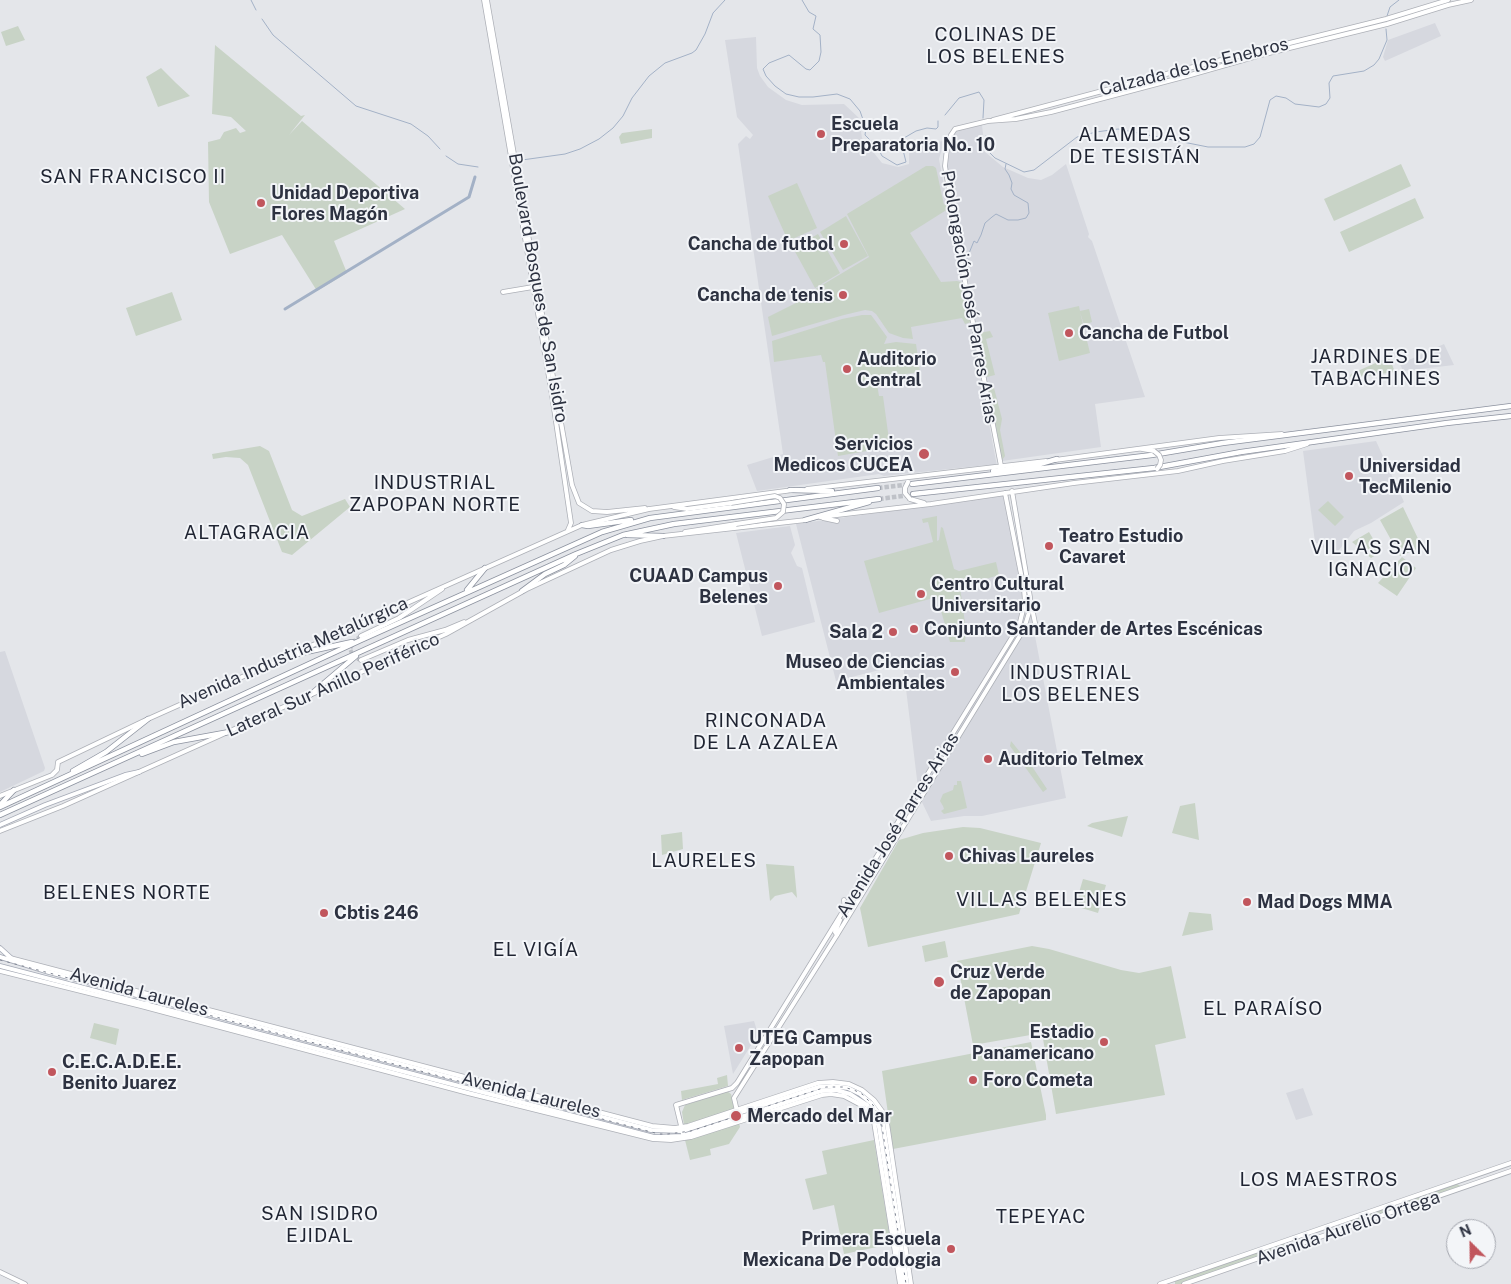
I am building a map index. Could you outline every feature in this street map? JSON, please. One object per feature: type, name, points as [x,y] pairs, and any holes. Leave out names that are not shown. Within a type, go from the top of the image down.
[{"type":"highway","points":[[910,483],[1152,455],[1223,442],[1302,434],[1511,406]]},
{"type":"highway","points":[[913,494],[1154,468],[1241,452],[1511,416]]},
{"type":"highway","points":[[952,479],[973,474],[1033,466],[1057,459]]},
{"type":"highway","points":[[582,525],[588,526],[878,488],[866,487],[828,492],[790,490]]},
{"type":"highway","points":[[0,815],[576,554],[623,535],[674,524],[879,499],[805,520]]},
{"type":"highway","points":[[0,806],[58,781],[361,638],[602,532],[650,518]]},
{"type":"highway","points":[[623,535],[663,536]]},
{"type":"highway","points":[[522,591],[545,574],[564,565],[576,554]]},
{"type":"highway","points":[[460,595],[469,588],[485,568]]},
{"type":"highway","points":[[288,656],[361,638]]},
{"type":"highway","points":[[310,695],[362,651]]},
{"type":"highway","points":[[58,781],[106,752],[148,719]]},
{"type":"highway","points":[[82,778],[167,744],[229,732]]},
{"type":"highway","points":[[0,806],[14,790]]},
{"type":"main road","name":"Boulevard Bosques de San Isidro","points":[[486,0],[533,287],[570,479],[579,503],[587,510],[598,512],[645,508],[649,510]]},
{"type":"main road","name":"Boulevard Bosques de San Isidro","points":[[486,0],[554,395],[571,523],[567,531]]},
{"type":"main road","points":[[1386,22],[1448,2],[1471,0]]},
{"type":"main road","name":"Calzada de los Enebros","points":[[988,121],[1086,94],[1302,40],[1386,22]]},
{"type":"main road","name":"Calzada de los Enebros","points":[[988,121],[1016,119],[1088,102],[1386,22]]},
{"type":"main road","name":"Prolongación José Parres Arias","points":[[988,121],[955,129],[946,148],[945,166],[961,261],[1001,466]]},
{"type":"main road","points":[[503,292],[533,287]]},
{"type":"main road","points":[[649,510],[790,490],[917,477],[1258,434],[1302,434]]},
{"type":"main road","points":[[678,535],[1178,471],[1223,461],[1285,451],[1312,442]]},
{"type":"main road","points":[[1140,448],[1154,451],[1161,460],[1157,469],[1145,475]]},
{"type":"main road","points":[[917,477],[904,491],[906,496],[910,500],[931,504]]},
{"type":"main road","name":"Avenida José Parres Arias","points":[[739,1116],[734,1098],[837,935],[1024,629],[1028,618],[1030,602],[1012,491]]},
{"type":"main road","name":"Avenida José Parres Arias","points":[[683,1133],[678,1105],[732,1088],[737,1083],[1020,626],[1025,602],[1024,589],[1004,492]]},
{"type":"main road","points":[[673,506],[687,509],[775,496],[780,498],[784,504],[783,512],[776,518],[689,531],[678,535]]},
{"type":"main road","name":"Avenida Industria Metalúrgica","points":[[14,790],[54,774],[57,770],[58,762],[148,719],[567,531],[582,525],[649,510]]},
{"type":"main road","points":[[821,517],[837,521]]},
{"type":"main road","name":"Lateral Sur Anillo Periférico","points":[[0,831],[63,806],[446,634],[474,620],[522,591],[611,550],[640,541],[678,535]]},
{"type":"main road","points":[[361,638],[399,618],[445,585]]},
{"type":"main road","points":[[1030,602],[1037,633]]},
{"type":"main road","points":[[361,660],[408,640],[474,620]]},
{"type":"main road","points":[[994,669],[994,673],[998,672]]},
{"type":"main road","points":[[988,677],[992,676],[993,680]]},
{"type":"main road","points":[[940,756],[944,759]]},
{"type":"main road","points":[[0,825],[53,802],[139,772]]},
{"type":"main road","points":[[0,796],[14,790]]},
{"type":"main road","points":[[851,890],[859,887],[862,893]]},
{"type":"main road","points":[[844,900],[845,910]]},
{"type":"main road","points":[[837,935],[835,932],[840,924],[840,918]]},
{"type":"main road","points":[[0,948],[11,958]]},
{"type":"main road","name":"Avenida Laureles","points":[[0,956],[42,970],[150,996],[652,1130],[683,1133]]},
{"type":"main road","name":"Avenida Laureles","points":[[0,956],[137,993]]},
{"type":"main road","name":"Avenida Laureles","points":[[0,966],[468,1093],[661,1140],[821,1091],[846,1092],[864,1102],[875,1116],[879,1127],[901,1284]]},
{"type":"main road","name":"Avenida Laureles","points":[[0,971],[233,1027],[650,1136],[671,1137],[739,1116],[823,1086],[843,1087],[860,1094],[874,1106],[883,1124],[909,1284]]},
{"type":"main road","points":[[136,1002],[137,993]]},
{"type":"main road","points":[[146,1006],[150,996]]},
{"type":"main road","points":[[233,1027],[242,1033]]},
{"type":"main road","name":"Avenida Laureles","points":[[739,1116],[822,1082],[844,1083],[862,1090],[878,1104],[887,1123],[900,1206],[909,1284]]},
{"type":"main road","name":"Avenida Aurelio Ortega","points":[[1160,1284],[1511,1163]]},
{"type":"main road","name":"Avenida Aurelio Ortega","points":[[1184,1284],[1511,1171]]},
{"type":"main road","points":[[896,1212],[900,1206]]},
{"type":"main road","points":[[1,1274],[25,1284]]},
{"type":"shaded area","points":[[1435,23],[1441,36],[1385,61],[1383,57],[1388,40]]},
{"type":"shaded area","points":[[18,26],[25,40],[6,46],[1,32]]},
{"type":"shaded area","points":[[756,37],[757,68],[768,87],[786,100],[802,105],[844,104],[859,118],[862,138],[882,163],[898,167],[909,164],[909,150],[913,146],[944,141],[939,159],[997,466],[987,465],[884,476],[879,474],[757,491],[747,465],[783,454],[738,144],[746,136],[750,139],[753,135],[737,117],[725,40]]},
{"type":"shaded area","points":[[215,45],[301,116],[305,115],[289,135],[302,121],[405,209],[334,241],[347,273],[317,291],[282,235],[230,254],[209,202],[208,142],[220,139],[224,132],[236,128],[240,133],[246,131],[231,117],[212,114]]},
{"type":"shaded area","points":[[161,68],[190,96],[158,107],[146,77]]},
{"type":"shaded area","points":[[982,125],[985,152],[1003,167],[1028,178],[1041,180],[1052,175],[1066,164],[1089,234],[1088,237],[1092,241],[1145,397],[1095,404],[1101,447],[1002,461],[946,166],[946,155],[954,131]]},
{"type":"shaded area","points":[[652,129],[652,138],[621,144],[619,137],[622,133]]},
{"type":"shaded area","points":[[1401,164],[1411,186],[1334,221],[1324,199]]},
{"type":"shaded area","points":[[926,166],[936,168],[944,205],[947,203],[948,209],[910,233],[941,282],[957,281],[964,283],[971,322],[965,324],[962,318],[911,327],[913,339],[903,338],[889,333],[876,314],[865,310],[772,336],[768,317],[810,296],[814,290],[869,257],[847,214]]},
{"type":"shaded area","points":[[797,183],[817,228],[788,241],[768,196]]},
{"type":"shaded area","points":[[1415,198],[1424,218],[1349,252],[1340,232]]},
{"type":"shaded area","name":"Cancha de futbol","points":[[846,216],[868,256],[843,270],[820,232]]},
{"type":"shaded area","name":"Cancha de futbol","points":[[818,234],[840,273],[815,288],[793,248]]},
{"type":"shaded area","points":[[172,292],[182,320],[136,336],[126,308]]},
{"type":"shaded area","name":"Cancha de Futbol","points":[[1079,306],[1080,311],[1089,309],[1092,322],[1084,325],[1080,312],[1090,353],[1059,361],[1048,313]]},
{"type":"shaded area","points":[[871,315],[887,337],[884,344],[896,342],[916,344],[920,372],[876,378],[879,396],[883,396],[890,447],[838,456],[825,362],[823,362],[821,355],[774,362],[772,341],[842,319]]},
{"type":"shaded area","points":[[990,331],[993,337],[986,339],[995,375],[987,377],[979,333]]},
{"type":"shaded area","points":[[1444,344],[1454,365],[1403,371],[1400,364]]},
{"type":"shaded area","points":[[1389,357],[1395,372],[1352,378],[1350,376],[1351,374]]},
{"type":"shaded area","points":[[993,384],[1002,419],[1000,430],[1005,456],[1002,460],[988,385]]},
{"type":"shaded area","name":"Universidad TecMilenio","points":[[1376,441],[1404,502],[1371,523],[1354,531],[1335,555],[1315,542],[1303,451]]},
{"type":"shaded area","points":[[260,446],[269,451],[292,510],[302,516],[345,499],[350,507],[292,555],[282,552],[248,465],[240,458],[226,457],[213,459],[212,454]]},
{"type":"shaded area","name":"Centro Cultural Universitario","points":[[1008,495],[1066,798],[982,816],[964,816],[931,821],[919,796],[903,664],[836,681],[796,524]]},
{"type":"shaded area","points":[[1328,501],[1344,517],[1335,526],[1318,510]]},
{"type":"shaded area","points":[[1403,507],[1422,547],[1400,556],[1380,520]]},
{"type":"shaded area","points":[[937,516],[937,541],[939,540],[941,527],[943,528],[954,569],[959,571],[996,562],[999,575],[960,587],[966,630],[965,642],[950,642],[937,597],[879,613],[864,561],[933,542],[928,522],[923,523],[922,519]]},
{"type":"shaded area","name":"CUAAD Campus Belenes","points":[[790,526],[795,545],[791,553],[797,566],[802,568],[815,622],[762,636],[736,533]]},
{"type":"shaded area","points":[[1369,532],[1381,552],[1371,558],[1352,542]]},
{"type":"shaded area","points":[[1402,557],[1416,568],[1397,596],[1378,583]]},
{"type":"shaded area","points":[[5,651],[45,768],[44,771],[0,792],[0,652]]},
{"type":"shaded area","points":[[1011,741],[1047,789],[1043,792],[1010,746]]},
{"type":"shaded area","points":[[957,781],[961,781],[967,808],[944,814],[941,811],[944,809],[940,801],[943,794],[953,790],[954,785],[957,785]]},
{"type":"shaded area","points":[[1195,803],[1199,840],[1172,833],[1180,806]]},
{"type":"shaded area","points":[[1128,816],[1122,837],[1087,826],[1092,823]]},
{"type":"shaded area","points":[[963,827],[980,828],[1041,843],[1019,914],[868,947],[860,908],[899,840],[923,833]]},
{"type":"shaded area","points":[[682,832],[683,849],[662,855],[661,835]]},
{"type":"shaded area","points":[[766,864],[794,866],[797,898],[792,892],[775,896],[770,901]]},
{"type":"shaded area","points":[[1083,879],[1106,885],[1098,913],[1075,906]]},
{"type":"shaded area","points":[[1189,912],[1211,914],[1213,930],[1182,936]]},
{"type":"shaded area","points":[[945,941],[948,957],[925,962],[922,946]]},
{"type":"shaded area","points":[[1032,946],[1139,973],[1171,966],[1186,1038],[1155,1045],[1165,1095],[1056,1114],[1042,1033],[973,1045],[957,961]]},
{"type":"shaded area","name":"UTEG Campus Zapopan","points":[[754,1021],[758,1034],[733,1074],[724,1026]]},
{"type":"shaded area","points":[[94,1023],[119,1029],[116,1045],[90,1038]]},
{"type":"shaded area","points":[[1031,1042],[1046,1120],[893,1149],[882,1071]]},
{"type":"shaded area","points":[[727,1075],[728,1086],[682,1100],[681,1091],[718,1084],[717,1078]]},
{"type":"shaded area","points":[[1303,1088],[1313,1115],[1296,1120],[1286,1093]]},
{"type":"shaded area","points":[[727,1091],[731,1094],[734,1109],[684,1125],[682,1112],[685,1105]]},
{"type":"shaded area","points":[[739,1123],[740,1127],[729,1144],[710,1149],[711,1155],[690,1160],[685,1140]]},
{"type":"shaded area","points":[[874,1140],[891,1244],[844,1254],[834,1205],[813,1210],[805,1179],[827,1174],[822,1151]]},
{"type":"shaded area","points":[[1457,1184],[1461,1186],[1348,1226],[1348,1221]]},
{"type":"shaded area","points":[[1284,1243],[1287,1248],[1184,1284],[1175,1284],[1175,1280]]},
{"type":"waterway","points":[[251,0],[256,10]]},
{"type":"waterway","points":[[522,160],[565,154],[580,149],[599,139],[613,128],[649,76],[665,63],[696,50],[713,13],[725,0]]},
{"type":"waterway","points":[[802,0],[809,12],[816,16],[813,29],[820,35],[821,52],[819,61],[810,70],[806,69],[789,55],[769,63],[763,69],[766,76],[775,86],[786,94],[799,97],[837,94],[850,99],[860,111],[866,128],[865,135],[878,148],[882,156],[897,165],[906,162],[902,146],[904,138],[916,131],[927,128],[936,129],[938,121]]},
{"type":"waterway","points":[[1387,16],[1390,7],[1399,0]]},
{"type":"waterway","points":[[262,19],[273,35],[356,106],[411,124],[428,136],[440,149]]},
{"type":"waterway","points":[[986,136],[988,151],[995,158],[1024,172],[1034,170],[1077,137],[1118,129],[1208,147],[1245,147],[1254,144],[1260,137],[1270,100],[1276,96],[1286,98],[1295,104],[1319,107],[1326,104],[1330,98],[1329,83],[1333,76],[1364,71],[1374,65],[1379,59],[1387,40],[1386,29]]},
{"type":"waterway","points":[[945,115],[959,98],[979,92],[984,100],[983,118]]},
{"type":"waterway","points":[[446,156],[458,164],[478,167]]},
{"type":"waterway","points":[[965,263],[974,241],[977,243],[985,223],[992,217],[996,214],[1008,220],[1018,220],[1026,218],[1029,213],[1028,203],[1014,195],[1011,189],[1012,183],[1005,169],[1006,164]]},
{"type":"waterway","points":[[285,309],[469,197],[475,177]]},
{"type":"tunnel","points":[[878,488],[912,484]]},
{"type":"tunnel","points":[[879,499],[910,495]]},
{"type":"tunnel","points":[[361,636],[354,641],[350,649],[354,658],[361,660]]},
{"type":"railway","points":[[0,960],[659,1134],[691,1131],[826,1087],[843,1087],[854,1090],[862,1094],[873,1105],[881,1120],[906,1284]]},
{"type":"place","name":"Escuela Preparatoria No. 10","points":[[821,134]]},
{"type":"place","name":"Unidad Deportiva Flores Magón","points":[[261,203]]},
{"type":"place","name":"Cancha de futbol","points":[[844,244]]},
{"type":"place","name":"Cancha de tenis","points":[[843,295]]},
{"type":"place","name":"Cancha de Futbol","points":[[1069,333]]},
{"type":"place","name":"Auditorio Central","points":[[847,369]]},
{"type":"place","name":"Servicios Medicos CUCEA","points":[[924,454]]},
{"type":"place","name":"Universidad TecMilenio","points":[[1349,476]]},
{"type":"place","name":"Teatro Estudio Cavaret","points":[[1049,546]]},
{"type":"place","name":"CUAAD Campus Belenes","points":[[778,586]]},
{"type":"place","name":"Centro Cultural Universitario","points":[[921,594]]},
{"type":"place","name":"Conjunto Santander de Artes Escénicas","points":[[914,629]]},
{"type":"place","name":"Sala 2","points":[[893,632]]},
{"type":"place","name":"Museo de Ciencias Ambientales","points":[[955,672]]},
{"type":"place","name":"Auditorio Telmex","points":[[988,759]]},
{"type":"place","name":"Chivas Laureles","points":[[949,856]]},
{"type":"place","name":"Mad Dogs MMA","points":[[1247,902]]},
{"type":"place","name":"Cbtis 246","points":[[324,913]]},
{"type":"place","name":"Cruz Verde de Zapopan","points":[[939,982]]},
{"type":"place","name":"Estadio Panamericano","points":[[1104,1042]]},
{"type":"place","name":"UTEG Campus Zapopan","points":[[739,1048]]},
{"type":"place","name":"C.E.C.A.D.E.E. Benito Juarez","points":[[52,1072]]},
{"type":"place","name":"Foro Cometa","points":[[973,1080]]},
{"type":"place","name":"Mercado del Mar","points":[[736,1116]]},
{"type":"place","name":"Primera Escuela Mexicana De Podologia","points":[[951,1249]]},
{"type":"district","name":"COLINAS DE LOS BELENES","points":[[996,46]]},
{"type":"district","name":"ALAMEDAS DE TESISTÁN","points":[[1135,146]]},
{"type":"district","name":"SAN FRANCISCO II","points":[[133,177]]},
{"type":"district","name":"JARDINES DE TABACHINES","points":[[1376,368]]},
{"type":"district","name":"INDUSTRIAL ZAPOPAN NORTE","points":[[435,494]]},
{"type":"district","name":"ALTAGRACIA","points":[[247,533]]},
{"type":"district","name":"VILLAS SAN IGNACIO","points":[[1371,559]]},
{"type":"district","name":"INDUSTRIAL LOS BELENES","points":[[1071,684]]},
{"type":"district","name":"RINCONADA DE LA AZALEA","points":[[766,732]]},
{"type":"district","name":"LAURELES","points":[[704,861]]},
{"type":"district","name":"BELENES NORTE","points":[[127,893]]},
{"type":"district","name":"VILLAS BELENES","points":[[1042,900]]},
{"type":"district","name":"EL VIGÍA","points":[[536,950]]},
{"type":"district","name":"EL PARAÍSO","points":[[1263,1009]]},
{"type":"district","name":"LOS MAESTROS","points":[[1319,1180]]},
{"type":"district","name":"TEPEYAC","points":[[1041,1217]]},
{"type":"district","name":"SAN ISIDRO EJIDAL","points":[[320,1225]]}]
